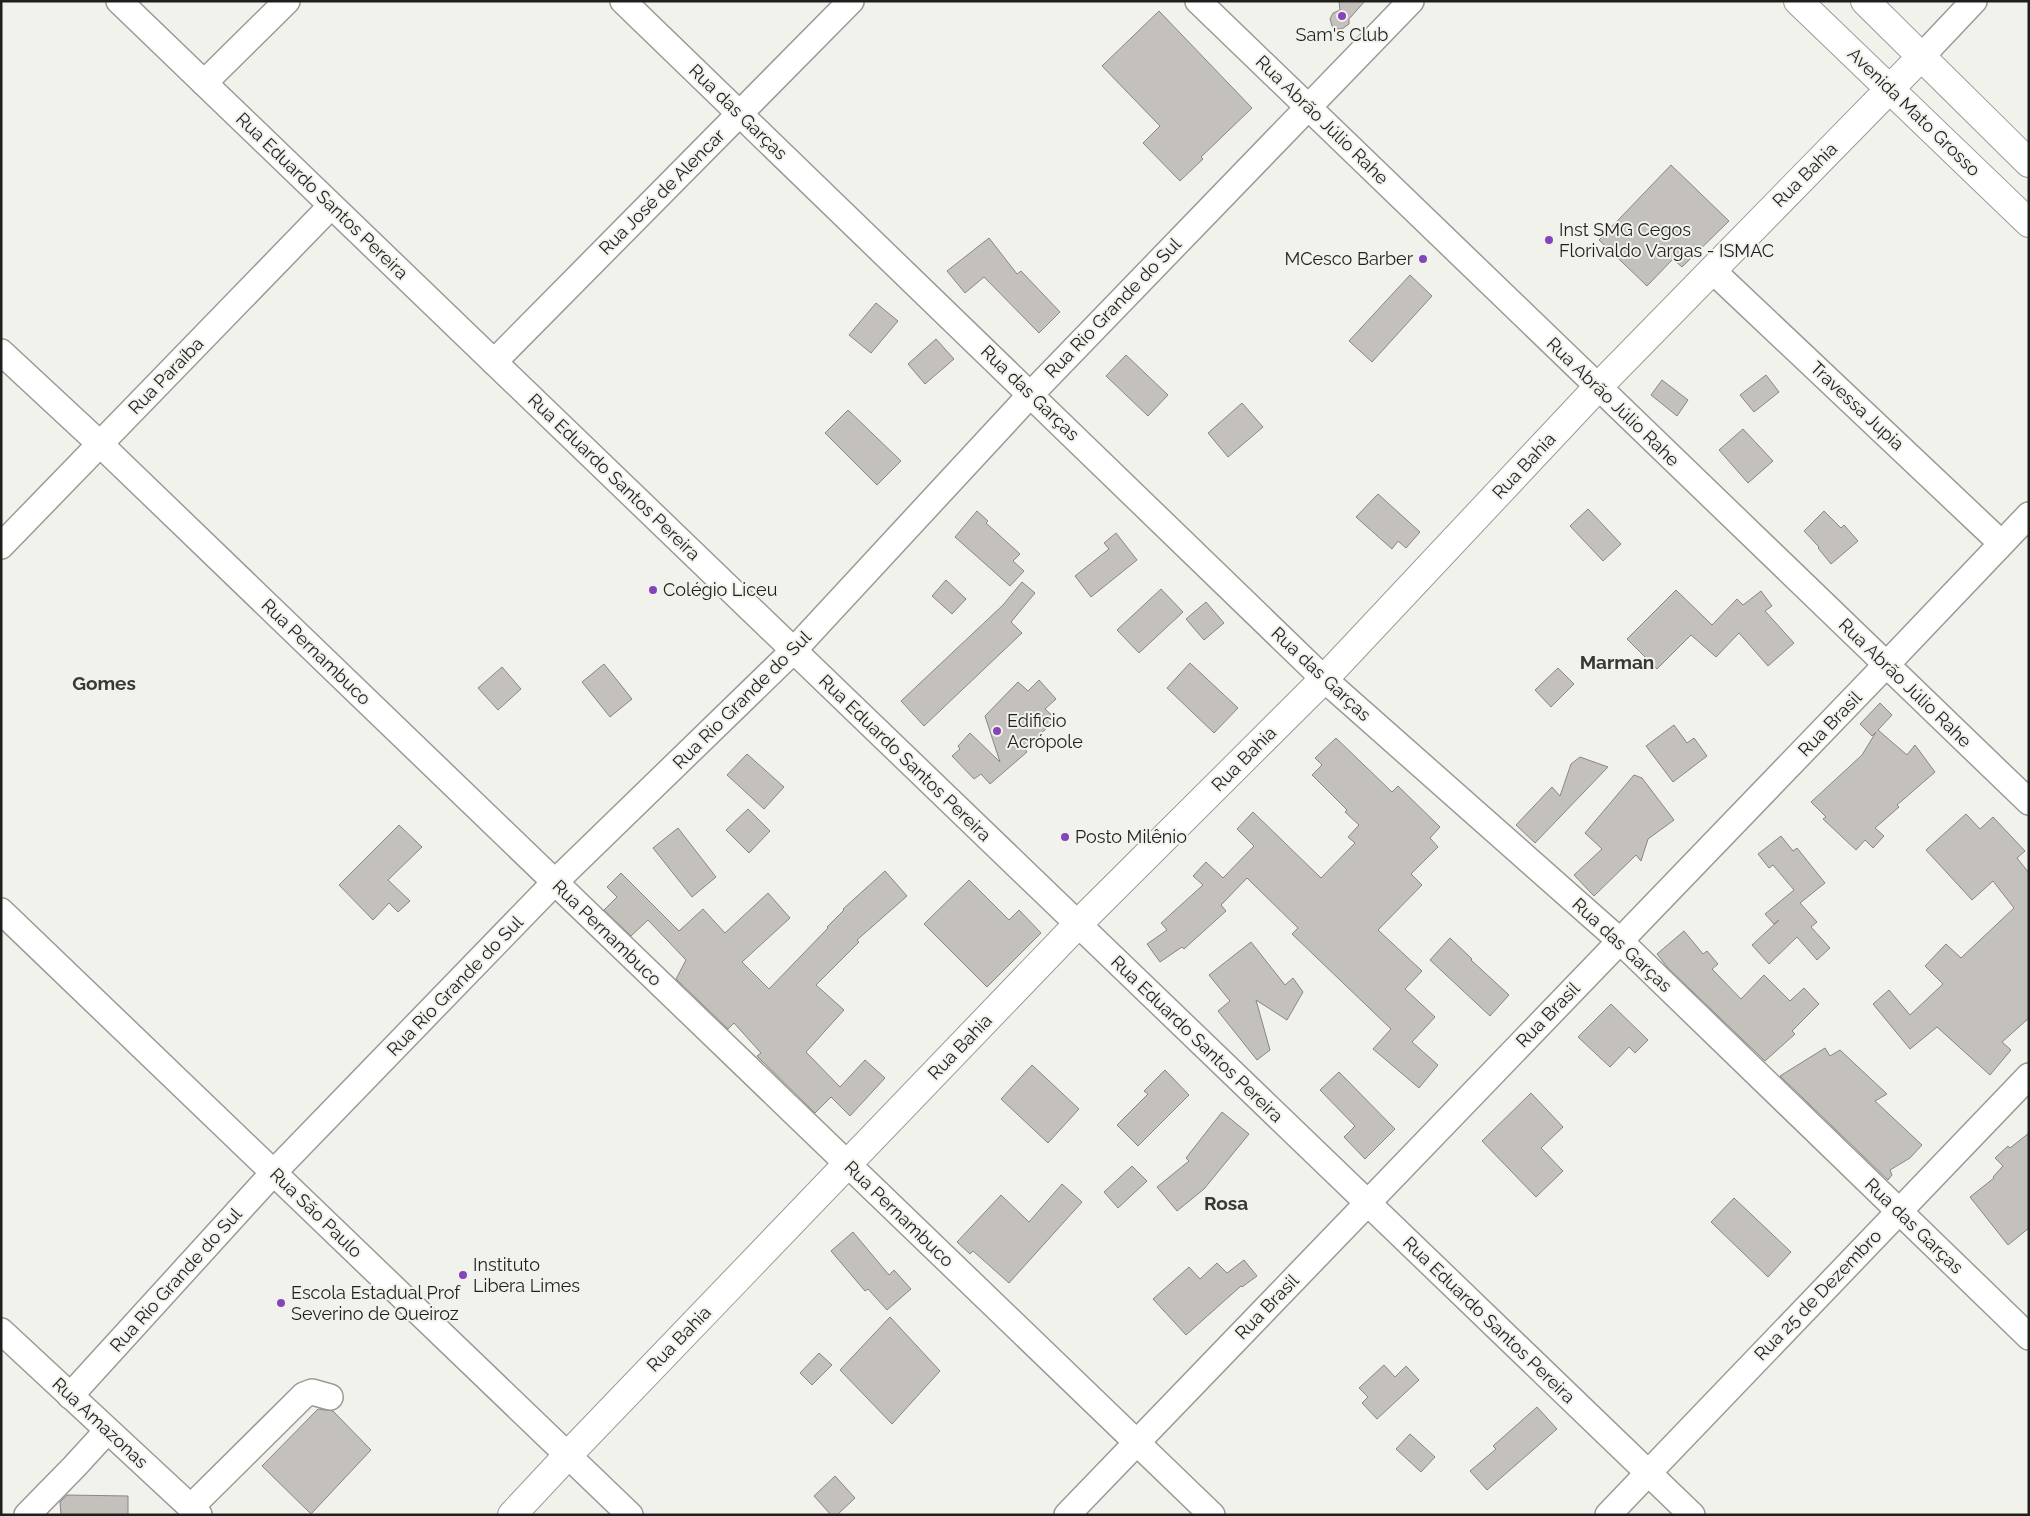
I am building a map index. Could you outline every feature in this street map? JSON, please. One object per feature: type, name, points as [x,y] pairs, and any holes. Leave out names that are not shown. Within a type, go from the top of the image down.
[{"type":"main road","name":"Avenida Mato Grosso","points":[[1798,1],[2029,223]]},
{"type":"main road","points":[[1865,1],[2029,163]]},
{"type":"main road","name":"Rua Bahia","points":[[512,1515],[1078,924],[1324,679],[1598,387],[1922,56]]},
{"type":"street","name":"Rua Eduardo Santos Pereira","points":[[119,1],[1692,1515]]},
{"type":"street","points":[[204,83],[287,1]]},
{"type":"street","name":"Rua das Garças","points":[[624,1],[1324,679],[1619,940],[2029,1336]]},
{"type":"street","name":"Rua José de Alencar","points":[[494,362],[851,1]]},
{"type":"street","name":"Rua Abrão Júlio Rahe","points":[[1198,1],[2029,802]]},
{"type":"street","name":"Rua Rio Grande do Sul","points":[[70,1396],[274,1172],[555,882],[794,650],[1031,394],[1410,1]]},
{"type":"street","name":"Rua Bahia","points":[[1922,56],[1974,1]]},
{"type":"street","name":"Rua Paraíba","points":[[1,546],[331,206]]},
{"type":"street","name":"Travessa Jupia","points":[[1712,270],[2002,543]]},
{"type":"street","name":"Rua Pernambuco","points":[[1,352],[100,444],[1212,1515]]},
{"type":"street","name":"Rua Brasil","points":[[1067,1515],[2029,515]]},
{"type":"street","name":"Rua São Paulo","points":[[1,911],[630,1515]]},
{"type":"street","name":"Rua 25 de Dezembro","points":[[1608,1515],[2029,1076]]},
{"type":"street","name":"Rua Amazonas","points":[[1,1331],[195,1511]]},
{"type":"street","points":[[195,1511],[304,1395],[312,1392],[330,1397]]},
{"type":"street","points":[[27,1515],[107,1430]]},
{"type":"building","name":"Sam's Club","points":[[1339,1],[1365,1],[1349,19],[1349,24],[1342,29],[1333,29],[1330,19],[1333,13],[1340,10]]},
{"type":"building","points":[[1159,11],[1252,108],[1201,157],[1203,159],[1180,181],[1143,143],[1160,126],[1102,66]]},
{"type":"building","points":[[1671,165],[1729,221],[1682,267],[1673,259],[1647,286],[1599,240]]},
{"type":"building","points":[[989,238],[1017,274],[1021,271],[1060,312],[1039,333],[984,277],[965,293],[947,271]]},
{"type":"building","points":[[1410,275],[1432,296],[1372,362],[1349,341]]},
{"type":"building","points":[[876,303],[898,321],[871,353],[849,335]]},
{"type":"building","points":[[936,339],[954,359],[925,384],[908,364]]},
{"type":"building","points":[[1126,355],[1168,395],[1148,416],[1106,376]]},
{"type":"building","points":[[1766,375],[1779,392],[1754,412],[1740,395]]},
{"type":"building","points":[[1662,380],[1688,400],[1677,416],[1651,395]]},
{"type":"building","points":[[1242,403],[1263,427],[1228,457],[1208,433]]},
{"type":"building","points":[[848,410],[901,461],[877,485],[825,433]]},
{"type":"building","points":[[1743,429],[1773,461],[1748,483],[1719,450]]},
{"type":"building","points":[[1378,494],[1420,532],[1406,548],[1398,541],[1392,549],[1356,517]]},
{"type":"building","points":[[1588,509],[1621,544],[1603,561],[1570,526]]},
{"type":"building","points":[[977,511],[988,521],[986,523],[1020,554],[1013,561],[1024,571],[1010,586],[955,537]]},
{"type":"building","points":[[1824,511],[1841,528],[1844,525],[1858,541],[1831,564],[1804,531]]},
{"type":"building","points":[[1116,533],[1137,560],[1091,597],[1075,576],[1109,549],[1104,543]]},
{"type":"building","points":[[946,580],[966,599],[952,614],[932,596]]},
{"type":"building","points":[[1022,582],[1035,593],[1011,622],[1022,633],[924,726],[901,701],[1003,605]]},
{"type":"building","points":[[1161,589],[1183,612],[1139,653],[1117,630]]},
{"type":"building","points":[[1676,590],[1712,625],[1737,599],[1743,605],[1761,591],[1772,606],[1765,611],[1794,643],[1768,666],[1739,633],[1716,657],[1691,635],[1657,669],[1627,639]]},
{"type":"building","points":[[1206,602],[1224,623],[1204,640],[1186,619]]},
{"type":"building","points":[[1190,663],[1238,708],[1214,733],[1167,688]]},
{"type":"building","points":[[604,664],[632,699],[610,717],[582,682]]},
{"type":"building","points":[[502,667],[521,689],[498,710],[478,688]]},
{"type":"building","points":[[1558,668],[1574,684],[1551,707],[1535,690]]},
{"type":"building","name":"Edificio Acrópole","points":[[1039,680],[1056,699],[1045,709],[1056,719],[1025,749],[1027,752],[990,784],[981,774],[974,779],[952,756],[960,749],[958,746],[970,733],[1000,762],[985,716],[1018,682],[1028,691]]},
{"type":"building","points":[[1880,703],[1892,715],[1878,730],[1907,755],[1915,745],[1935,772],[1897,805],[1899,807],[1875,828],[1884,836],[1873,848],[1865,840],[1856,850],[1823,819],[1826,817],[1811,802],[1862,755],[1876,732],[1872,736],[1860,724]]},
{"type":"building","points":[[1674,725],[1687,743],[1694,738],[1707,756],[1673,782],[1646,746]]},
{"type":"building","points":[[1336,738],[1392,792],[1398,786],[1440,827],[1430,838],[1438,847],[1411,874],[1422,885],[1378,930],[1422,971],[1405,989],[1435,1017],[1412,1042],[1438,1065],[1419,1088],[1373,1049],[1391,1029],[1292,934],[1298,928],[1247,878],[1221,905],[1226,911],[1184,949],[1182,947],[1160,962],[1147,944],[1167,930],[1161,923],[1203,885],[1193,876],[1206,862],[1223,878],[1254,846],[1237,829],[1253,812],[1321,878],[1355,843],[1348,837],[1359,825],[1345,812],[1347,810],[1312,775],[1322,765],[1315,758]]},
{"type":"building","points":[[747,754],[784,787],[764,809],[727,775]]},
{"type":"building","points":[[1580,757],[1608,767],[1535,843],[1516,825],[1552,787],[1560,796],[1571,764]]},
{"type":"building","points":[[1634,775],[1642,778],[1674,820],[1648,839],[1641,861],[1636,855],[1594,896],[1574,875],[1602,849],[1585,833]]},
{"type":"building","points":[[748,809],[770,831],[749,853],[726,830]]},
{"type":"building","points":[[1966,814],[1980,829],[1993,817],[2025,851],[2017,858],[2029,873],[2029,1018],[2002,1042],[2011,1050],[1990,1075],[1937,1027],[1910,1049],[1873,1004],[1889,990],[1910,1015],[1943,984],[1925,966],[1946,944],[1961,958],[2014,908],[1993,881],[1972,900],[1926,850]]},
{"type":"building","points":[[399,825],[422,847],[388,880],[410,901],[398,912],[389,903],[373,920],[339,885]]},
{"type":"building","points":[[678,828],[716,877],[692,897],[653,848]]},
{"type":"building","points":[[1781,836],[1793,851],[1797,848],[1825,883],[1800,903],[1817,922],[1811,927],[1830,948],[1817,960],[1797,937],[1769,964],[1752,945],[1779,920],[1774,924],[1765,914],[1794,890],[1773,865],[1769,868],[1758,854]]},
{"type":"building","points":[[885,871],[907,896],[857,940],[859,942],[816,985],[844,1010],[806,1052],[840,1087],[865,1060],[885,1078],[850,1116],[831,1097],[815,1113],[757,1056],[761,1053],[734,1023],[728,1029],[676,979],[686,960],[648,920],[631,936],[604,910],[617,897],[607,887],[621,873],[679,931],[703,909],[725,933],[768,893],[790,918],[742,962],[769,989],[828,928],[843,909]]},
{"type":"building","points":[[969,880],[1009,920],[1019,910],[1041,933],[987,987],[924,924]]},
{"type":"building","points":[[1684,931],[1703,954],[1707,951],[1718,964],[1712,969],[1741,999],[1764,975],[1790,1001],[1804,988],[1819,1004],[1792,1031],[1795,1034],[1765,1061],[1668,968],[1657,954]]},
{"type":"building","points":[[1450,938],[1509,995],[1490,1016],[1430,960]]},
{"type":"building","points":[[1251,942],[1285,985],[1293,978],[1303,992],[1287,1020],[1256,1000],[1270,1050],[1257,1060],[1218,1011],[1230,1001],[1209,975]]},
{"type":"building","points":[[1611,1004],[1648,1040],[1635,1053],[1629,1047],[1610,1067],[1578,1037]]},
{"type":"building","points":[[1825,1048],[1830,1056],[1840,1050],[1887,1094],[1875,1101],[1922,1145],[1910,1158],[1890,1170],[1892,1175],[1888,1180],[1780,1076]]},
{"type":"building","points":[[1032,1065],[1079,1109],[1048,1143],[1001,1099]]},
{"type":"building","points":[[1165,1070],[1189,1095],[1138,1146],[1117,1125],[1148,1094],[1144,1091]]},
{"type":"building","points":[[1339,1072],[1395,1129],[1365,1159],[1344,1137],[1355,1126],[1320,1090]]},
{"type":"building","points":[[1531,1093],[1563,1127],[1541,1148],[1563,1171],[1536,1197],[1482,1141]]},
{"type":"building","points":[[1222,1112],[1249,1134],[1204,1189],[1177,1211],[1157,1187],[1189,1161],[1186,1158]]},
{"type":"building","points":[[2029,1133],[2029,1228],[2008,1245],[1970,1197],[1994,1178],[2003,1166],[1995,1158],[2008,1146],[2010,1148]]},
{"type":"building","points":[[1132,1166],[1147,1181],[1118,1208],[1104,1192]]},
{"type":"building","points":[[1062,1184],[1082,1202],[1009,1283],[973,1251],[970,1254],[957,1242],[1001,1195],[1029,1222]]},
{"type":"building","points":[[1734,1198],[1791,1252],[1768,1277],[1711,1222]]},
{"type":"building","points":[[853,1232],[889,1275],[894,1270],[911,1289],[887,1310],[868,1289],[865,1291],[831,1251]]},
{"type":"building","points":[[1244,1260],[1257,1276],[1241,1286],[1186,1335],[1153,1299],[1189,1267],[1200,1279],[1217,1263],[1227,1273]]},
{"type":"building","points":[[890,1317],[940,1371],[892,1424],[840,1370]]},
{"type":"building","points":[[819,1353],[832,1365],[812,1385],[800,1373]]},
{"type":"building","points":[[1384,1365],[1395,1377],[1406,1366],[1419,1380],[1377,1419],[1362,1403],[1368,1397],[1359,1388]]},
{"type":"building","points":[[1537,1407],[1557,1429],[1487,1490],[1470,1471],[1496,1449],[1493,1446]]},
{"type":"building","points":[[318,1409],[333,1411],[371,1450],[311,1514],[262,1466]]},
{"type":"building","points":[[1410,1434],[1435,1457],[1421,1472],[1396,1449]]},
{"type":"building","points":[[835,1476],[855,1498],[837,1515],[831,1515],[814,1496]]},
{"type":"building","points":[[67,1495],[128,1496],[128,1515],[61,1515],[60,1502]]},
{"type":"place","name":"Sam's Club","points":[[1342,16]]},
{"type":"place","name":"Inst SMG Cegos Florivaldo Vargas - ISMAC","points":[[1549,240]]},
{"type":"place","name":"MCesco Barber","points":[[1423,259]]},
{"type":"place","name":"Colégio Liceu","points":[[653,590]]},
{"type":"place","name":"Edificio Acrópole","points":[[997,731]]},
{"type":"place","name":"Posto Milênio","points":[[1065,837]]},
{"type":"place","name":"Instituto Libera Limes","points":[[463,1275]]},
{"type":"place","name":"Escola Estadual Prof Severino de Queiroz","points":[[281,1303]]},
{"type":"district","name":"Marman","points":[[1617,662]]},
{"type":"district","name":"Gomes","points":[[104,683]]},
{"type":"district","name":"Rosa","points":[[1226,1203]]}]
